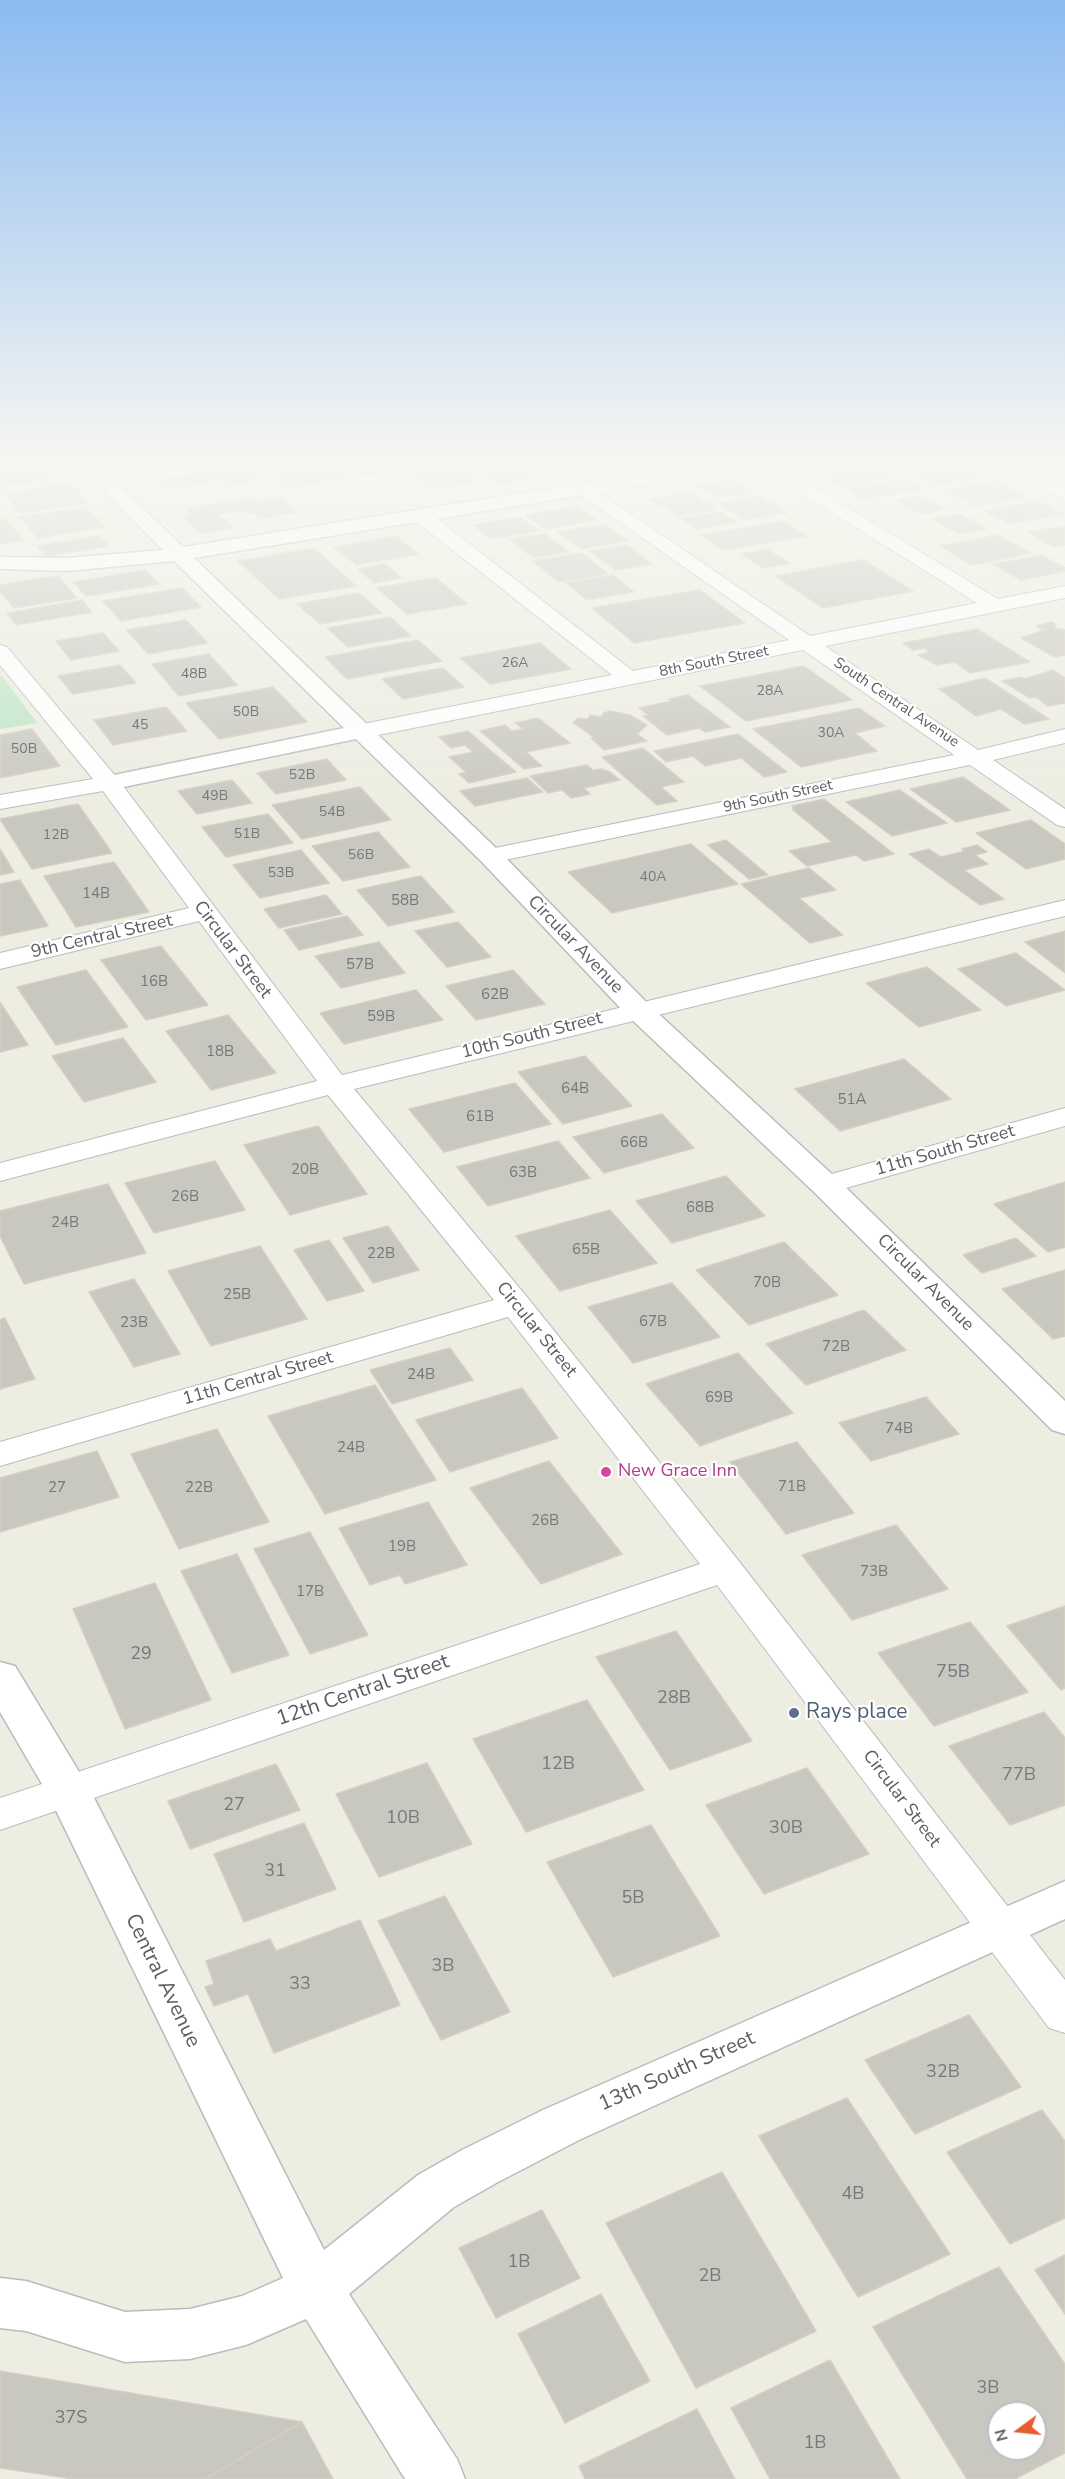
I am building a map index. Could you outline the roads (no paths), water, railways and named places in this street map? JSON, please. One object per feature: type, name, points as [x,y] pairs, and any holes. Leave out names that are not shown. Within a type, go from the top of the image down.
[{"type":"street","name":"Circular Avenue","points":[[208,582],[490,856],[638,1010],[825,1185],[1064,1419]]},
{"type":"street","points":[[506,582],[629,678]]},
{"type":"street","name":"South Central Avenue","points":[[718,582],[808,643],[986,754],[1065,820]]},
{"type":"street","points":[[747,582],[831,639],[986,754],[1065,798]]},
{"type":"street","points":[[955,582],[995,606]]},
{"type":"street","name":"8th South Street","points":[[363,731],[1065,592]]},
{"type":"street","name":"Circular Street","points":[[0,651],[109,783],[335,1085],[515,1304],[725,1569],[1065,2014]]},
{"type":"street","points":[[0,802],[109,783],[363,731]]},
{"type":"street","name":"9th South Street","points":[[490,856],[1065,736]]},
{"type":"street","name":"10th South Street","points":[[0,1172],[335,1085],[1065,908]]},
{"type":"street","name":"9th Central Street","points":[[0,961],[204,912]]},
{"type":"street","name":"11th South Street","points":[[825,1185],[1065,1117]]},
{"type":"street","name":"11th Central Street","points":[[0,1454],[515,1304]]},
{"type":"street","name":"12th Central Street","points":[[0,1814],[725,1569]]},
{"type":"street","name":"Central Avenue","points":[[0,1677],[68,1790],[316,2289],[437,2479]]},
{"type":"street","name":"13th South Street","points":[[0,2303],[26,2306],[125,2337],[190,2334],[246,2320],[316,2289],[436,2191],[480,2166],[561,2125],[1065,1899]]},
{"type":"place","name":"New Grace Inn","points":[[606,1472]]},
{"type":"place","name":"Rays place","points":[[794,1713]]}]
